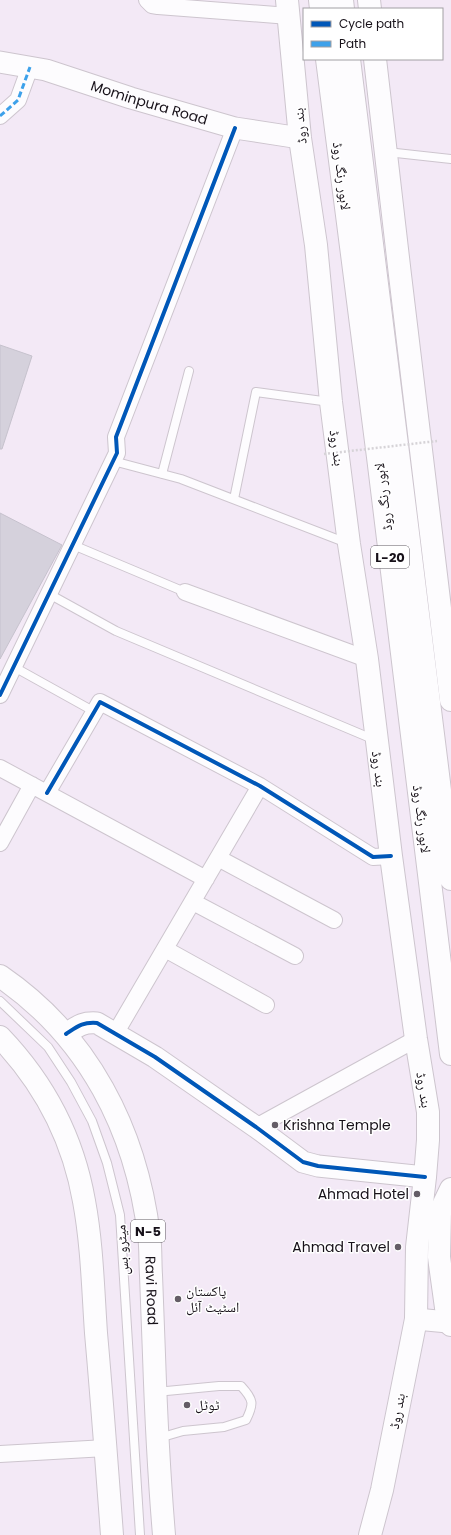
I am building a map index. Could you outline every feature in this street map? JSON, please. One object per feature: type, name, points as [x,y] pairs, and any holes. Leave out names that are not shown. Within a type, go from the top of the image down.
[{"type":"main road","name":"بند روڈ","points":[[288,8],[300,138],[316,245],[331,402],[349,544],[366,659],[390,856],[428,1112],[428,1140],[425,1177],[417,1247],[416,1319],[382,1490],[370,1535]]},
{"type":"main road","name":"لاہور رنگ روڈ","points":[[327,60],[378,457],[451,1054]]},
{"type":"main road","name":"لاہور رنگ روڈ","points":[[349,60],[451,879]]},
{"type":"main road","points":[[375,60],[451,700]]},
{"type":"main road","name":"Ravi Road","points":[[0,976],[38,1005],[66,1034],[93,1071],[116,1114],[132,1154],[149,1236],[157,1438],[164,1535]]},
{"type":"main road","points":[[0,1037],[23,1062],[51,1105],[66,1136],[80,1183],[89,1242],[112,1535]]},
{"type":"main road","points":[[449,1324],[439,1257],[440,1212],[451,1189]]},
{"type":"street","points":[[147,0],[152,5],[158,6],[288,8]]},
{"type":"street","name":"Mominpura Road","points":[[0,62],[46,70],[131,98],[235,128],[300,138]]},
{"type":"street","points":[[0,116],[18,100],[30,67]]},
{"type":"street","points":[[0,695],[117,453],[116,437],[235,128]]},
{"type":"street","points":[[185,592],[366,659]]},
{"type":"street","points":[[47,793],[100,702],[260,786],[373,857],[390,856]]},
{"type":"street","points":[[0,768],[206,879]]},
{"type":"street","points":[[0,843],[32,785]]},
{"type":"street","points":[[115,1034],[260,786]]},
{"type":"street","points":[[218,858],[334,920]]},
{"type":"street","points":[[193,902],[295,956]]},
{"type":"street","points":[[165,949],[266,1005]]},
{"type":"street","points":[[66,1034],[80,1024],[88,1022],[97,1023],[155,1057],[256,1127],[303,1162],[318,1166],[425,1177]]},
{"type":"street","points":[[256,1127],[416,1039]]},
{"type":"street","points":[[416,1319],[449,1324]]},
{"type":"street","points":[[0,1454],[106,1448]]},
{"type":"lane","points":[[386,151],[451,159]]},
{"type":"lane","points":[[162,474],[189,371]]},
{"type":"lane","points":[[234,499],[256,392],[331,402]]},
{"type":"lane","points":[[113,461],[181,479],[349,544]]},
{"type":"lane","points":[[73,545],[185,592]]},
{"type":"lane","points":[[49,594],[116,632],[376,740]]},
{"type":"lane","points":[[14,667],[95,712]]},
{"type":"lane","name":"میٹرو بس","points":[[0,1001],[48,1047],[71,1082],[92,1121],[107,1163],[120,1215],[140,1535]]},
{"type":"lane","points":[[155,1392],[219,1386],[241,1386],[250,1396],[252,1408],[246,1420],[224,1427],[183,1431],[157,1438]]},
{"type":"path","points":[[324,454],[437,441]]},
{"type":"building","points":[[0,345],[32,356],[2,449],[0,449]]},
{"type":"building","points":[[0,513],[62,545],[0,659]]},
{"type":"marked path","points":[[0,116],[18,100],[30,67]]},
{"type":"cycle path","points":[[0,695],[117,453],[116,437],[235,128]]},
{"type":"cycle path","points":[[47,793],[100,702],[260,786],[373,857],[391,856]]},
{"type":"cycle path","points":[[66,1034],[80,1025],[97,1023],[155,1057],[256,1127],[303,1162],[318,1166],[425,1177]]},
{"type":"place","name":"Krishna Temple","points":[[275,1125]]},
{"type":"place","name":"Ahmad Hotel","points":[[417,1194]]},
{"type":"place","name":"Ahmad Travel","points":[[398,1247]]},
{"type":"place","name":"پاکستان اسٹیٹ آئل","points":[[178,1299]]},
{"type":"place","name":"ٹوٹل","points":[[187,1405]]}]
